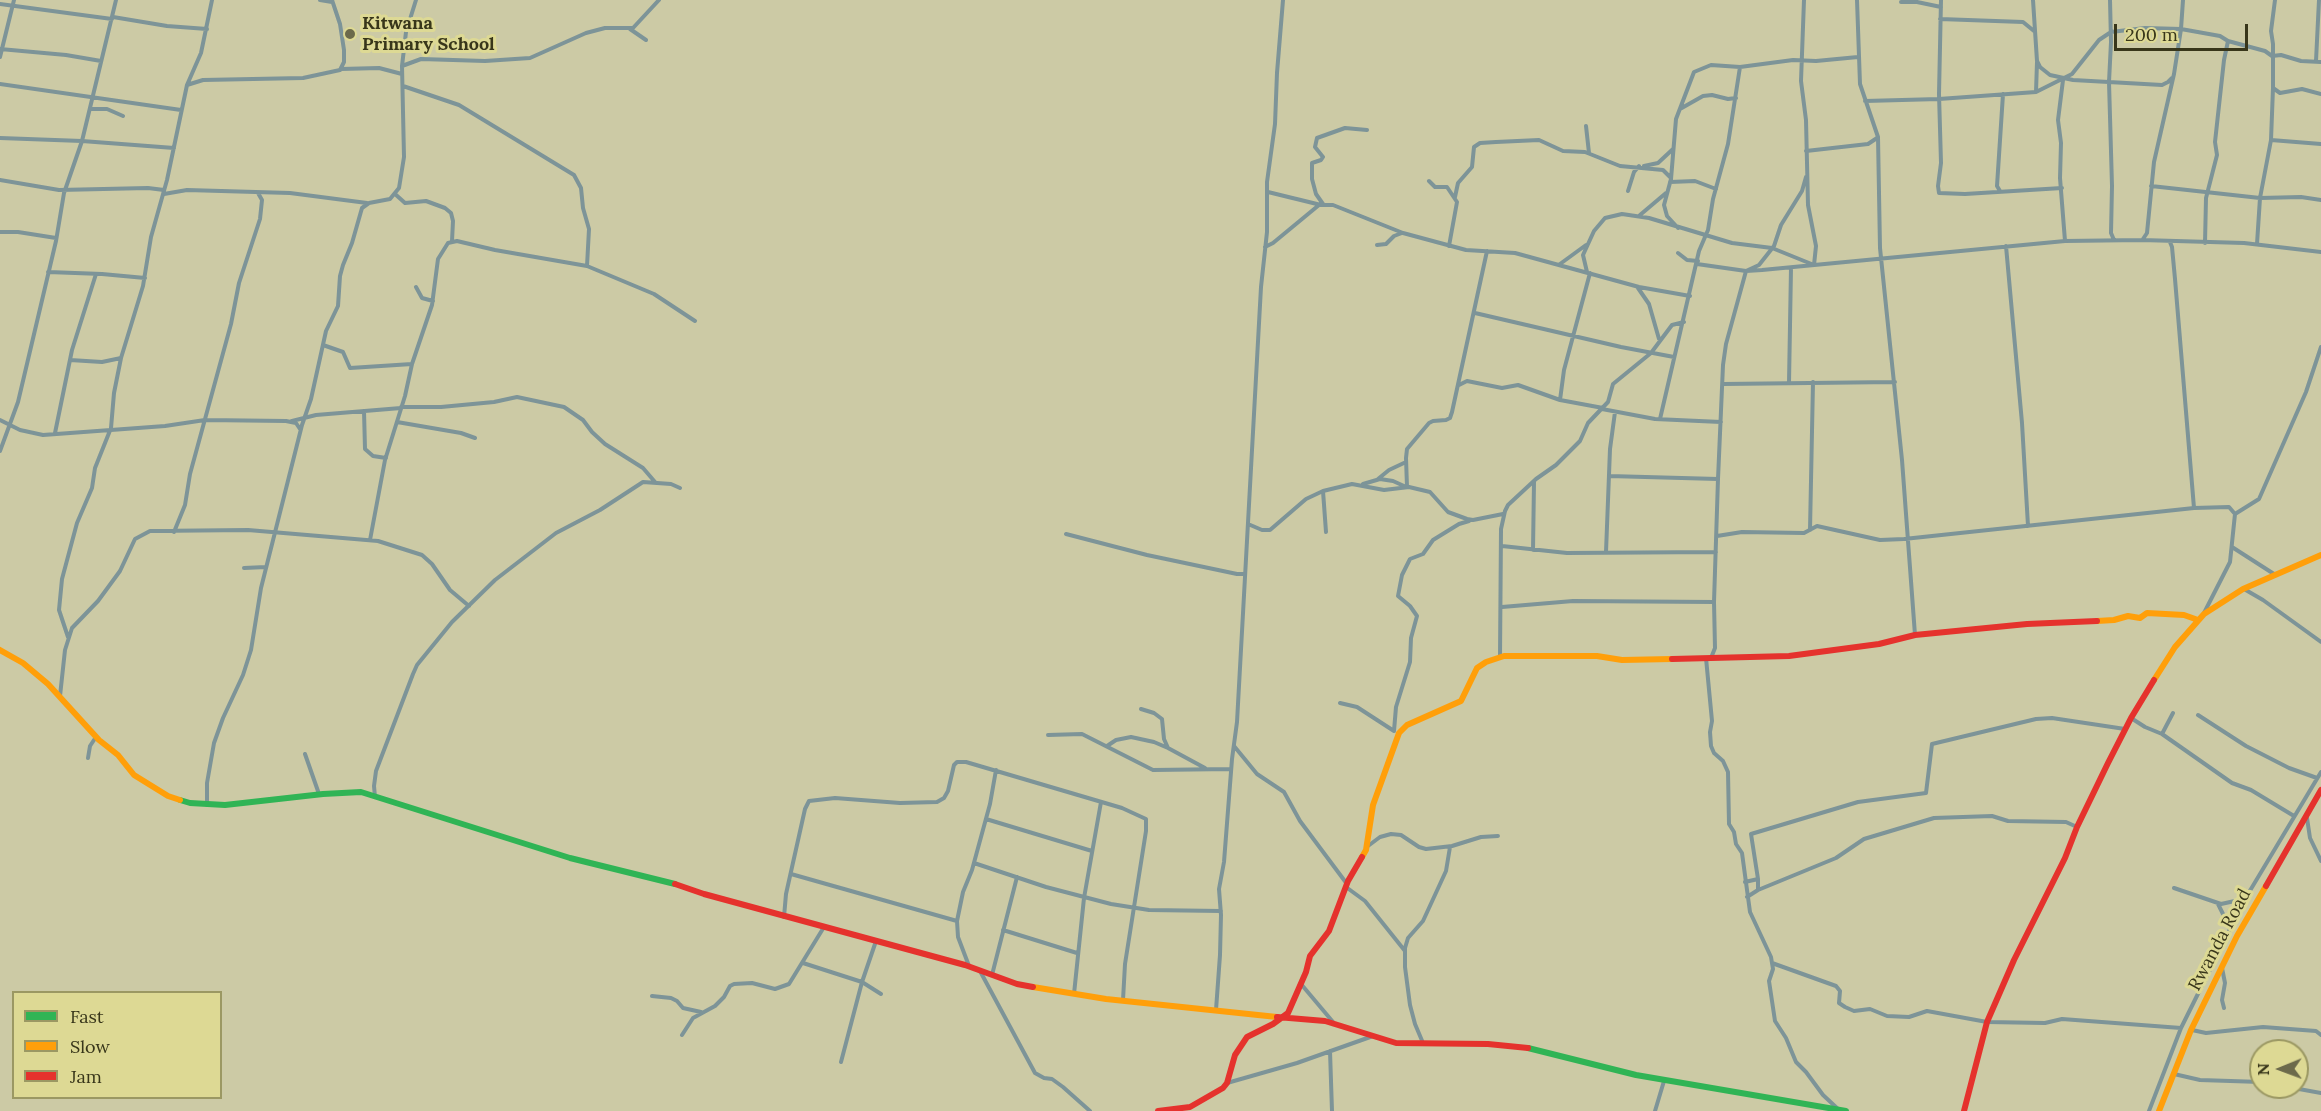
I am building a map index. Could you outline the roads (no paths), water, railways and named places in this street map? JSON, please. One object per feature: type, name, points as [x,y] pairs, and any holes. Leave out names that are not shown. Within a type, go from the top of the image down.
[{"type":"main road","points":[[1964,1111],[1987,1022],[2014,960],[2131,718],[2175,647],[2204,614],[2243,589],[2321,555]]},
{"type":"main road","points":[[1158,1111],[1181,1109],[1198,1104],[1223,1088],[1227,1083],[1235,1055],[1247,1037],[1282,1018],[1291,1007],[1306,972],[1310,956],[1333,923],[1347,886],[1367,846],[1373,805],[1396,733],[1407,724],[1461,701],[1477,668],[1500,657],[1597,656],[1622,660],[1801,655],[1879,644],[1915,635],[2027,624],[2114,620],[2128,616],[2140,618],[2146,613],[2184,615],[2198,620]]},
{"type":"main road","points":[[0,650],[38,674],[96,737],[116,753],[128,769],[144,783],[168,796],[190,803],[225,806],[356,792],[570,858],[669,882],[704,894],[970,967],[1017,984],[1074,994],[1334,1023],[1396,1043],[1488,1044],[1533,1049],[1664,1081],[1842,1111]]},
{"type":"main road","name":"Rwanda Road","points":[[2159,1111],[2191,1030],[2237,936],[2321,790]]},
{"type":"street","points":[[0,57],[14,0]]},
{"type":"street","points":[[0,451],[18,402],[65,190],[82,141],[117,0]]},
{"type":"street","points":[[68,637],[59,610],[62,579],[77,523],[92,488],[94,468],[111,428],[114,393],[121,358],[145,278],[151,237],[166,184],[181,110],[187,86],[201,53],[212,0]]},
{"type":"street","points":[[320,0],[332,1],[342,38],[344,63],[341,69]]},
{"type":"street","points":[[207,805],[207,783],[214,743],[248,662],[266,567],[304,418],[311,399],[326,331],[338,306],[340,276],[352,243],[359,213],[363,206],[390,198],[399,188],[404,158],[402,66],[406,32],[416,0]]},
{"type":"street","points":[[402,66],[429,58],[476,61],[530,58],[586,33],[605,28],[629,29],[639,24],[659,0]]},
{"type":"street","points":[[1216,1010],[1220,955],[1219,889],[1225,854],[1238,709],[1268,168],[1275,124],[1283,0]]},
{"type":"street","points":[[1804,0],[1801,81],[1806,120],[1808,205],[1816,246],[1814,264]]},
{"type":"street","points":[[1857,0],[1860,84],[1878,138],[1878,206],[1909,538],[1915,635]]},
{"type":"street","points":[[1941,0],[1939,193],[1961,194],[2062,188]]},
{"type":"street","points":[[2033,0],[2037,61],[2036,92]]},
{"type":"street","points":[[2110,0],[2109,82],[2112,186],[2110,233],[2114,240]]},
{"type":"street","points":[[2257,244],[2260,198],[2271,141],[2273,45],[2271,25],[2275,0]]},
{"type":"street","points":[[1864,101],[1939,99],[2036,92],[2072,74],[2099,40],[2111,32],[2145,28],[2181,29],[2220,36],[2228,41],[2265,51],[2272,56],[2281,55],[2301,61],[2318,61],[2319,0]]},
{"type":"street","points":[[1901,2],[1917,2],[1941,7]]},
{"type":"street","points":[[2142,240],[2147,233],[2156,153],[2174,74],[2184,2]]},
{"type":"street","points":[[0,4],[167,26],[207,29]]},
{"type":"street","points":[[1940,19],[2023,22],[2030,19],[2035,12]]},
{"type":"street","points":[[2023,22],[2035,31]]},
{"type":"street","points":[[629,29],[646,40]]},
{"type":"street","points":[[2205,243],[2207,192],[2217,155],[2215,142],[2228,41]]},
{"type":"street","points":[[1,50],[77,56],[101,62]]},
{"type":"street","points":[[1679,228],[1667,216],[1665,210],[1671,180],[1675,126],[1694,72],[1711,65],[1740,67],[1858,57]]},
{"type":"street","points":[[2037,61],[2042,70],[2063,80],[2162,85],[2168,82],[2174,74]]},
{"type":"street","points":[[1660,419],[1699,251],[1706,237],[1728,144],[1740,67]]},
{"type":"street","points":[[187,86],[203,80],[303,78],[341,69],[379,68],[402,74]]},
{"type":"street","points":[[2063,80],[2058,113],[2065,241]]},
{"type":"street","points":[[0,84],[181,110]]},
{"type":"street","points":[[403,86],[459,105],[574,175],[581,189],[583,208],[590,229],[587,266]]},
{"type":"street","points":[[2272,88],[2280,93],[2302,89],[2321,94]]},
{"type":"street","points":[[2000,191],[1997,186],[2003,94]]},
{"type":"street","points":[[1680,110],[1703,96],[1736,98]]},
{"type":"street","points":[[90,109],[107,109],[123,116]]},
{"type":"street","points":[[1586,126],[1589,153]]},
{"type":"street","points":[[1322,205],[1312,179],[1312,163],[1323,158],[1315,147],[1317,138],[1345,128],[1366,130]]},
{"type":"street","points":[[0,138],[174,148]]},
{"type":"street","points":[[1806,151],[1868,144],[1878,138]]},
{"type":"street","points":[[1455,197],[1458,183],[1472,167],[1474,147],[1480,143],[1539,140],[1563,151],[1589,153],[1620,166],[1658,163],[1673,149]]},
{"type":"street","points":[[2271,141],[2321,144]]},
{"type":"street","points":[[1640,166],[1664,170],[1671,180]]},
{"type":"street","points":[[1628,191],[1634,172],[1640,166]]},
{"type":"street","points":[[1746,270],[1759,265],[1772,248],[1781,225],[1802,190],[1807,174]]},
{"type":"street","points":[[0,180],[65,190],[148,188],[163,192],[290,193],[368,204]]},
{"type":"street","points":[[1671,180],[1695,181],[1716,189]]},
{"type":"street","points":[[1429,182],[1435,187],[1447,187],[1455,197],[1458,208],[1449,246]]},
{"type":"street","points":[[166,184],[175,191]]},
{"type":"street","points":[[2151,186],[2260,198],[2301,197],[2321,200]]},
{"type":"street","points":[[1268,192],[1343,208],[1402,232],[1449,246],[1475,252],[1515,253],[1637,287],[1690,296]]},
{"type":"street","points":[[1639,216],[1668,192]]},
{"type":"street","points":[[174,532],[185,505],[189,474],[231,324],[238,284],[260,219],[262,200],[258,193]]},
{"type":"street","points":[[370,540],[386,458],[412,364],[433,301],[438,259],[445,247],[452,241],[453,221],[451,213],[445,208],[426,201],[405,203],[395,194]]},
{"type":"street","points":[[1265,247],[1274,243],[1322,205]]},
{"type":"street","points":[[1560,400],[1572,335],[1588,273],[1583,258],[1587,245],[1605,218],[1615,214],[1639,216],[1706,237],[1772,248],[1814,264]]},
{"type":"street","points":[[0,232],[18,232],[56,238]]},
{"type":"street","points":[[1377,245],[1386,244],[1402,232]]},
{"type":"street","points":[[1678,253],[1687,260],[1698,263],[1746,270],[2065,241],[2142,240],[2257,244],[2321,252]]},
{"type":"street","points":[[452,241],[587,266],[654,294],[695,321]]},
{"type":"street","points":[[2169,242],[2172,247],[2194,508]]},
{"type":"street","points":[[1560,264],[1578,249],[1587,245]]},
{"type":"street","points":[[2006,246],[2022,423],[2028,526]]},
{"type":"street","points":[[1406,487],[1406,452],[1412,441],[1429,423],[1450,418],[1487,251]]},
{"type":"street","points":[[1790,383],[1791,267]]},
{"type":"street","points":[[1746,270],[1726,344],[1723,384],[1714,602],[1715,648],[1708,659],[1712,721],[1711,746],[1714,753],[1723,761],[1728,772],[1729,824],[1742,852],[1747,897],[1754,921],[1771,954],[1769,981],[1775,1021],[1786,1038],[1796,1062],[1842,1111]]},
{"type":"street","points":[[48,272],[145,278]]},
{"type":"street","points":[[55,434],[70,360],[96,274]]},
{"type":"street","points":[[416,287],[422,298],[433,301]]},
{"type":"street","points":[[1637,287],[1649,304],[1659,340]]},
{"type":"street","points":[[1475,313],[1674,357]]},
{"type":"street","points":[[1500,657],[1503,514],[1508,505],[1556,465],[1580,441],[1588,423],[1608,402],[1613,384],[1651,353],[1672,325],[1684,322]]},
{"type":"street","points":[[323,345],[343,352],[350,368],[412,364]]},
{"type":"street","points":[[2235,514],[2259,499],[2306,392],[2321,347]]},
{"type":"street","points":[[70,360],[102,362],[121,358]]},
{"type":"street","points":[[1458,386],[1467,381],[1502,388],[1518,385],[1560,400],[1615,412],[1660,419],[1721,422]]},
{"type":"street","points":[[1810,530],[1813,382]]},
{"type":"street","points":[[1723,384],[1895,382]]},
{"type":"street","points":[[0,420],[32,433],[55,434],[111,428],[165,426],[205,420],[291,421],[316,415],[401,407],[441,407],[494,402],[517,397],[564,407],[583,420],[604,444],[643,468],[656,482]]},
{"type":"street","points":[[364,411],[365,449],[373,456],[386,458]]},
{"type":"street","points":[[1606,552],[1609,476],[1615,412]]},
{"type":"street","points":[[291,421],[296,423],[301,430]]},
{"type":"street","points":[[397,422],[461,433],[475,438]]},
{"type":"street","points":[[1378,480],[1389,470],[1406,462]]},
{"type":"street","points":[[1609,476],[1718,479]]},
{"type":"street","points":[[1248,524],[1262,530],[1270,530],[1306,499],[1323,491],[1378,480],[1393,481],[1406,487],[1430,492],[1448,512],[1473,520]]},
{"type":"street","points":[[1533,550],[1534,481]]},
{"type":"street","points":[[375,797],[376,771],[413,674],[417,665],[452,622],[495,580],[556,533],[600,510],[643,483],[671,484],[680,488]]},
{"type":"street","points":[[1362,484],[1384,490],[1406,487]]},
{"type":"street","points":[[1323,491],[1326,532]]},
{"type":"street","points":[[1718,536],[1742,532],[1804,533],[1817,526],[1822,526],[1880,540],[2194,508],[2229,507],[2235,514],[2228,571],[2204,614]]},
{"type":"street","points":[[1396,733],[1396,707],[1410,662],[1411,638],[1417,616],[1410,606],[1398,596],[1402,575],[1410,559],[1423,554],[1433,540],[1460,524],[1503,514]]},
{"type":"street","points":[[60,698],[62,668],[72,628],[98,601],[120,572],[135,539],[150,531],[238,530],[370,540],[422,555],[432,564],[450,590],[469,606]]},
{"type":"street","points":[[1066,534],[1147,555],[1244,574]]},
{"type":"street","points":[[1502,546],[1567,553],[1716,552]]},
{"type":"street","points":[[2232,547],[2274,574]]},
{"type":"street","points":[[244,568],[266,567]]},
{"type":"street","points":[[2243,589],[2263,600],[2321,642]]},
{"type":"street","points":[[1502,607],[1573,601],[1714,602]]},
{"type":"street","points":[[1340,703],[1357,707],[1396,733]]},
{"type":"street","points":[[1141,709],[1161,719],[1168,748]]},
{"type":"street","points":[[2162,734],[2173,713]]},
{"type":"street","points":[[2198,715],[2246,746],[2289,768],[2317,778]]},
{"type":"street","points":[[1758,890],[1751,834],[1858,802],[1926,794],[1932,744],[2036,719],[2052,718],[2126,729]]},
{"type":"street","points":[[2131,718],[2162,734],[2232,783],[2252,790],[2294,816]]},
{"type":"street","points":[[1048,735],[1082,734],[1153,770],[1231,769]]},
{"type":"street","points":[[88,758],[90,746],[96,737]]},
{"type":"street","points":[[1107,746],[1116,740],[1131,737],[1154,742],[1205,768]]},
{"type":"street","points":[[1233,745],[1257,774],[1284,792],[1300,821],[1347,886],[1365,901],[1405,951]]},
{"type":"street","points":[[305,754],[319,795]]},
{"type":"street","points":[[784,916],[805,809],[809,801],[835,798],[933,803],[944,798],[957,762],[966,762],[1101,802],[1143,816],[1147,822],[1125,964],[1123,1000]]},
{"type":"street","points":[[970,967],[958,937],[957,921],[963,892],[986,819],[996,770]]},
{"type":"street","points":[[2149,1111],[2181,1028],[2230,928],[2321,772]]},
{"type":"street","points":[[1074,994],[1084,898],[1101,802]]},
{"type":"street","points":[[2307,814],[2310,838],[2321,861]]},
{"type":"street","points":[[1747,897],[1758,890],[1836,858],[1864,839],[1934,818],[1992,816],[2008,821],[2066,822],[2078,827]]},
{"type":"street","points":[[986,819],[1092,851]]},
{"type":"street","points":[[1367,846],[1380,837],[1396,834],[1422,848],[1450,847],[1481,837],[1498,836]]},
{"type":"street","points":[[1423,1043],[1414,1024],[1410,1005],[1405,975],[1405,951],[1408,938],[1423,921],[1446,871],[1450,847]]},
{"type":"street","points":[[974,863],[1084,898],[1149,910],[1221,911]]},
{"type":"street","points":[[791,874],[957,921]]},
{"type":"street","points":[[992,975],[1017,877]]},
{"type":"street","points":[[1745,882],[1758,879]]},
{"type":"street","points":[[2174,888],[2218,904],[2230,904],[2245,899]]},
{"type":"street","points":[[2218,904],[2230,928]]},
{"type":"street","points":[[682,1035],[688,1022],[720,1002],[730,986],[734,984],[753,983],[775,989],[789,984],[824,927]]},
{"type":"street","points":[[1003,930],[1077,954]]},
{"type":"street","points":[[841,1062],[862,982],[876,941]]},
{"type":"street","points":[[803,963],[862,982],[881,994]]},
{"type":"street","points":[[1772,963],[1836,986],[1840,991],[1839,1003],[1850,1010],[1870,1009],[1887,1016],[1909,1017],[1927,1011],[1987,1022],[2045,1023],[2062,1019],[2181,1028]]},
{"type":"street","points":[[2222,968],[2226,983],[2222,1000],[2224,1008]]},
{"type":"street","points":[[980,970],[1035,1073],[1063,1086],[1090,1111]]},
{"type":"street","points":[[1300,983],[1334,1023]]},
{"type":"street","points":[[652,996],[671,998],[683,1008],[702,1012]]},
{"type":"street","points":[[2191,1030],[2206,1033],[2263,1027],[2316,1031],[2321,1035]]},
{"type":"street","points":[[1227,1083],[1297,1063],[1373,1036]]},
{"type":"street","points":[[1330,1051],[1332,1111]]},
{"type":"street","points":[[2174,1074],[2200,1080],[2249,1082]]},
{"type":"street","points":[[1655,1111],[1664,1081]]},
{"type":"place","name":"Kitwana Primary School","points":[[350,34]]}]
